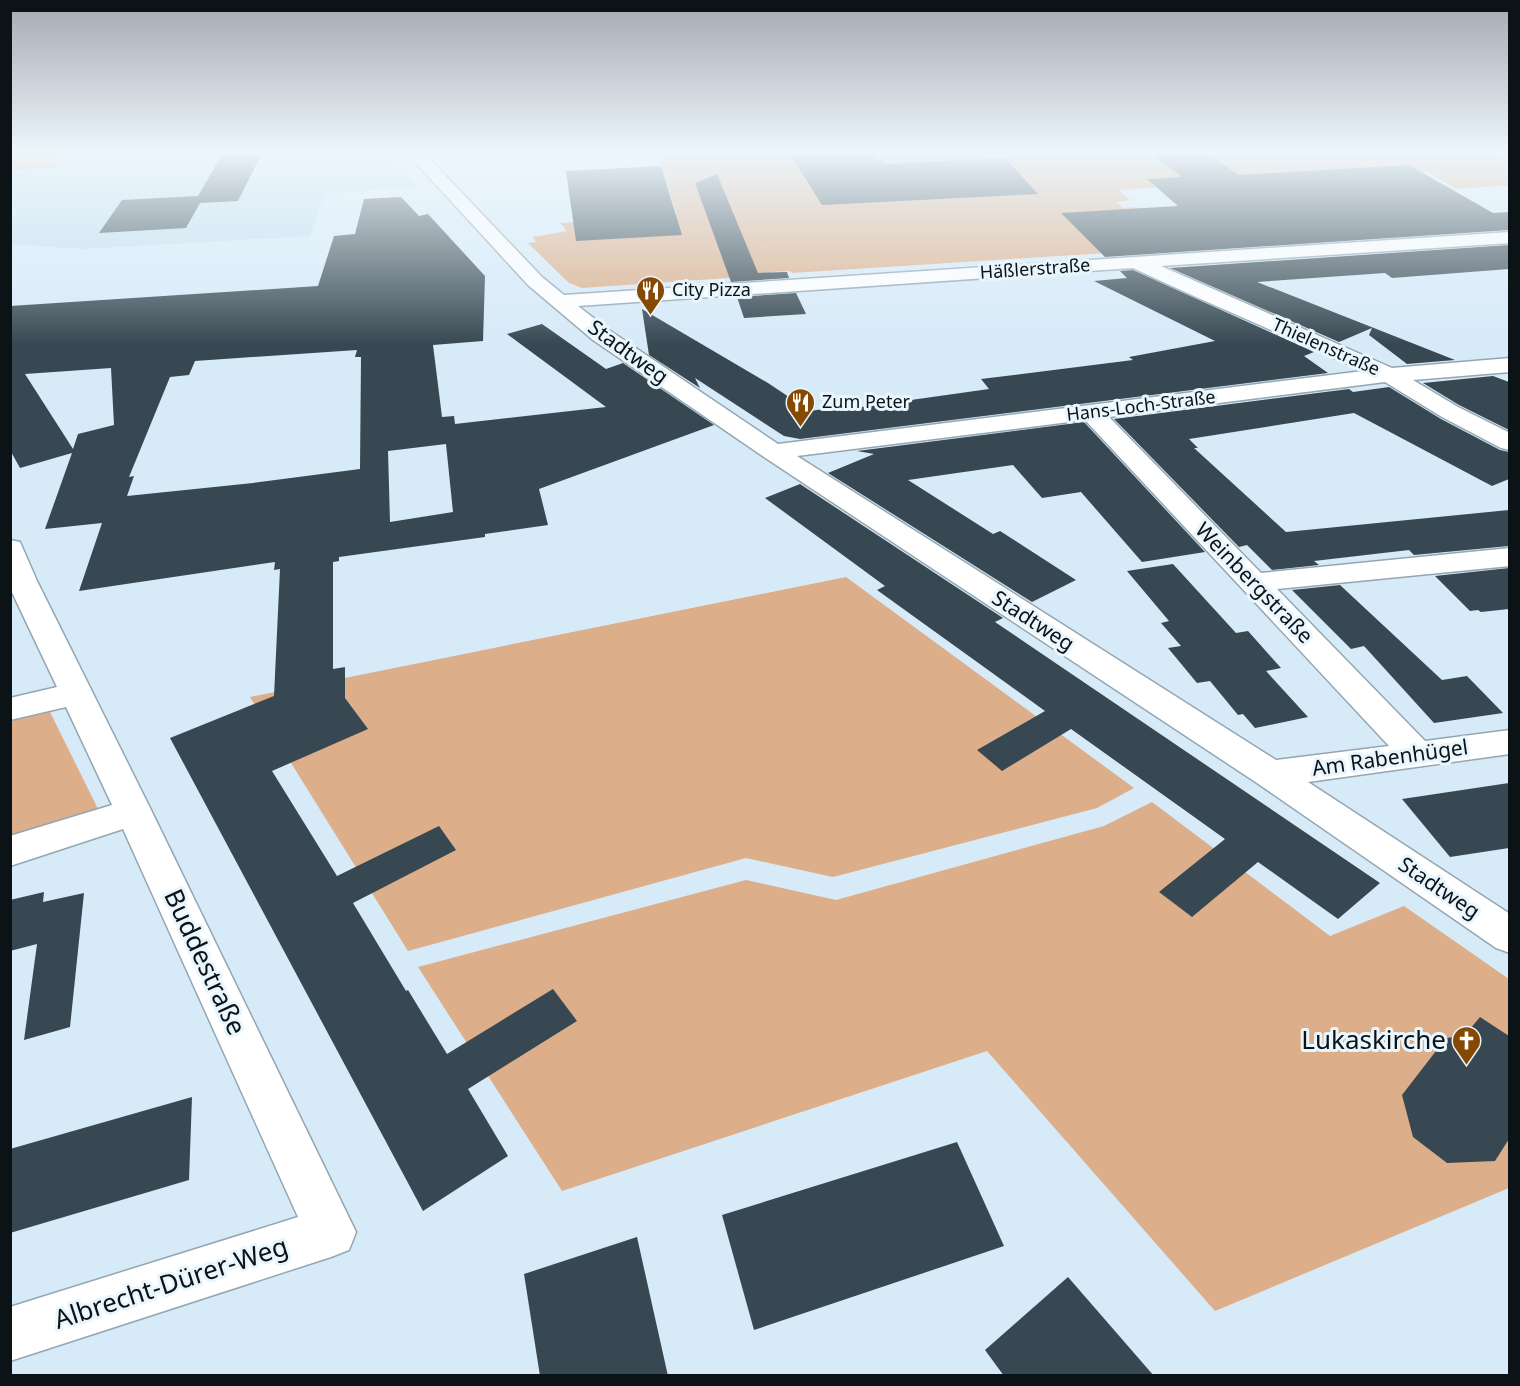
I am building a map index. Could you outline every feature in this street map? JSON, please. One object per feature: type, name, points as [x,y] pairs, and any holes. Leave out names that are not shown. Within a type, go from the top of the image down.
[{"type":"street","name":"Stadtweg","points":[[473,216],[535,282],[601,334],[772,452],[1270,774],[1509,936]]},
{"type":"street","name":"Häßlerstraße","points":[[560,301],[1509,237]]},
{"type":"street","name":"Thielenstraße","points":[[1136,262],[1241,311],[1284,327],[1389,375],[1450,412],[1509,443]]},
{"type":"street","name":"Hans-Loch-Straße","points":[[772,452],[1389,375],[1509,365]]},
{"type":"street","name":"Weinbergstraße","points":[[1091,412],[1418,755]]},
{"type":"street","name":"Buddestraße","points":[[10,548],[22,581],[134,812],[331,1232]]},
{"type":"street","points":[[1254,582],[1509,557]]},
{"type":"street","points":[[10,709],[76,694]]},
{"type":"street","name":"Am Rabenhügel","points":[[1270,774],[1509,742]]},
{"type":"street","points":[[10,851],[134,812]]},
{"type":"street","name":"Albrecht-Dürer-Weg","points":[[10,1334],[331,1232]]},
{"type":"shaded area","points":[[13,216],[317,216],[310,236],[83,249],[11,244],[11,219]]},
{"type":"shaded area","points":[[667,216],[1147,216],[1185,248],[792,273],[790,271],[770,272],[771,275],[582,288],[569,283],[528,243],[536,242],[533,237],[567,231],[560,223]]},
{"type":"shaded area","points":[[846,577],[1134,788],[1097,808],[833,877],[746,858],[408,951],[250,697]]},
{"type":"shaded area","points":[[49,710],[98,809],[94,814],[11,839],[10,719]]},
{"type":"shaded area","points":[[1152,802],[1330,936],[1404,906],[1509,979],[1509,1188],[1215,1311],[987,1051],[562,1191],[418,967],[746,880],[836,900],[1104,826]]},
{"type":"building","points":[[111,216],[193,216],[186,228],[99,233]]},
{"type":"building","points":[[360,216],[430,216],[485,276],[483,341],[433,345],[442,417],[454,416],[455,424],[606,407],[507,334],[542,324],[606,369],[623,363],[714,425],[539,489],[548,525],[485,534],[485,537],[339,557],[339,561],[333,562],[333,669],[345,667],[345,698],[368,729],[272,771],[337,876],[439,826],[456,850],[353,903],[447,1054],[553,989],[577,1021],[468,1089],[508,1156],[423,1211],[170,738],[274,696],[280,569],[274,570],[275,562],[79,591],[102,523],[45,529],[72,453],[20,468],[10,450],[10,306],[318,286],[334,236],[355,234]],"holes":[[[357,350],[355,357],[361,357],[360,469],[127,496],[134,476],[129,477],[170,377],[189,375],[195,361]],[[111,368],[114,425],[78,434],[73,449],[25,374]],[[446,444],[453,512],[390,522],[388,451]]]},
{"type":"building","points":[[572,216],[676,216],[682,235],[576,241]]},
{"type":"building","points":[[707,216],[734,216],[758,273],[787,272],[789,278],[731,282]]},
{"type":"building","points":[[1064,216],[1509,216],[1509,230],[1105,257]]},
{"type":"building","points":[[1509,245],[1509,269],[1392,278],[1385,273],[1257,282],[1455,360],[1407,364],[1369,335],[1372,328],[1339,342],[1170,268]]},
{"type":"building","points":[[1133,270],[1314,352],[1304,356],[1328,373],[800,439],[784,436],[695,378],[700,388],[649,355],[642,309],[768,383],[810,411],[845,406],[847,409],[989,389],[981,379],[1133,360],[1129,357],[1215,341],[1094,281],[1127,278],[1120,271]]},
{"type":"building","points":[[796,293],[806,314],[744,318],[737,297]]},
{"type":"building","points":[[1493,376],[1509,382],[1509,430],[1459,405],[1423,383]]},
{"type":"building","points":[[1389,387],[1441,419],[1500,450],[1509,452],[1509,479],[1492,486],[1354,413],[1189,439],[1198,448],[1194,448],[1286,532],[1509,510],[1509,546],[1414,555],[1409,550],[1314,561],[1319,565],[1272,570],[1247,545],[1239,547],[1114,419],[1349,389],[1353,392]]},
{"type":"building","points":[[1084,422],[1205,552],[1142,562],[1081,492],[1042,498],[1013,465],[908,480],[993,534],[1000,531],[1076,580],[1032,602],[828,473],[874,454],[857,451]]},
{"type":"building","points":[[800,484],[1003,618],[995,622],[1380,883],[1338,919],[1258,862],[1192,917],[1159,892],[1225,839],[1071,729],[1002,771],[977,750],[1045,711],[877,590],[885,586],[765,498]]},
{"type":"building","points":[[1173,564],[1236,633],[1248,631],[1281,668],[1266,671],[1308,717],[1255,728],[1243,714],[1238,715],[1210,681],[1197,683],[1168,648],[1181,646],[1161,623],[1169,621],[1127,571]]},
{"type":"building","points":[[1509,568],[1509,609],[1470,611],[1435,576]]},
{"type":"building","points":[[1340,585],[1442,680],[1467,676],[1503,713],[1434,723],[1364,646],[1351,649],[1292,590]]},
{"type":"building","points":[[1509,783],[1509,848],[1450,857],[1402,799]]},
{"type":"building","points":[[44,892],[43,902],[84,893],[70,1027],[24,1040],[37,944],[10,951],[10,900]]},
{"type":"building","name":"Lukaskirche","points":[[1480,1017],[1509,1036],[1509,1139],[1495,1161],[1447,1163],[1413,1137],[1402,1095],[1446,1038],[1464,1036]]},
{"type":"building","points":[[192,1097],[189,1180],[10,1233],[10,1149]]},
{"type":"building","points":[[957,1142],[1004,1246],[754,1330],[722,1215]]},
{"type":"building","points":[[637,1237],[668,1376],[540,1376],[524,1274]]},
{"type":"building","points":[[1068,1277],[1154,1376],[1004,1376],[985,1350]]},
{"type":"place","name":"City Pizza","points":[[651,316]]},
{"type":"place","name":"Zum Peter","points":[[801,428]]},
{"type":"place","name":"Lukaskirche","points":[[1467,1066]]}]
